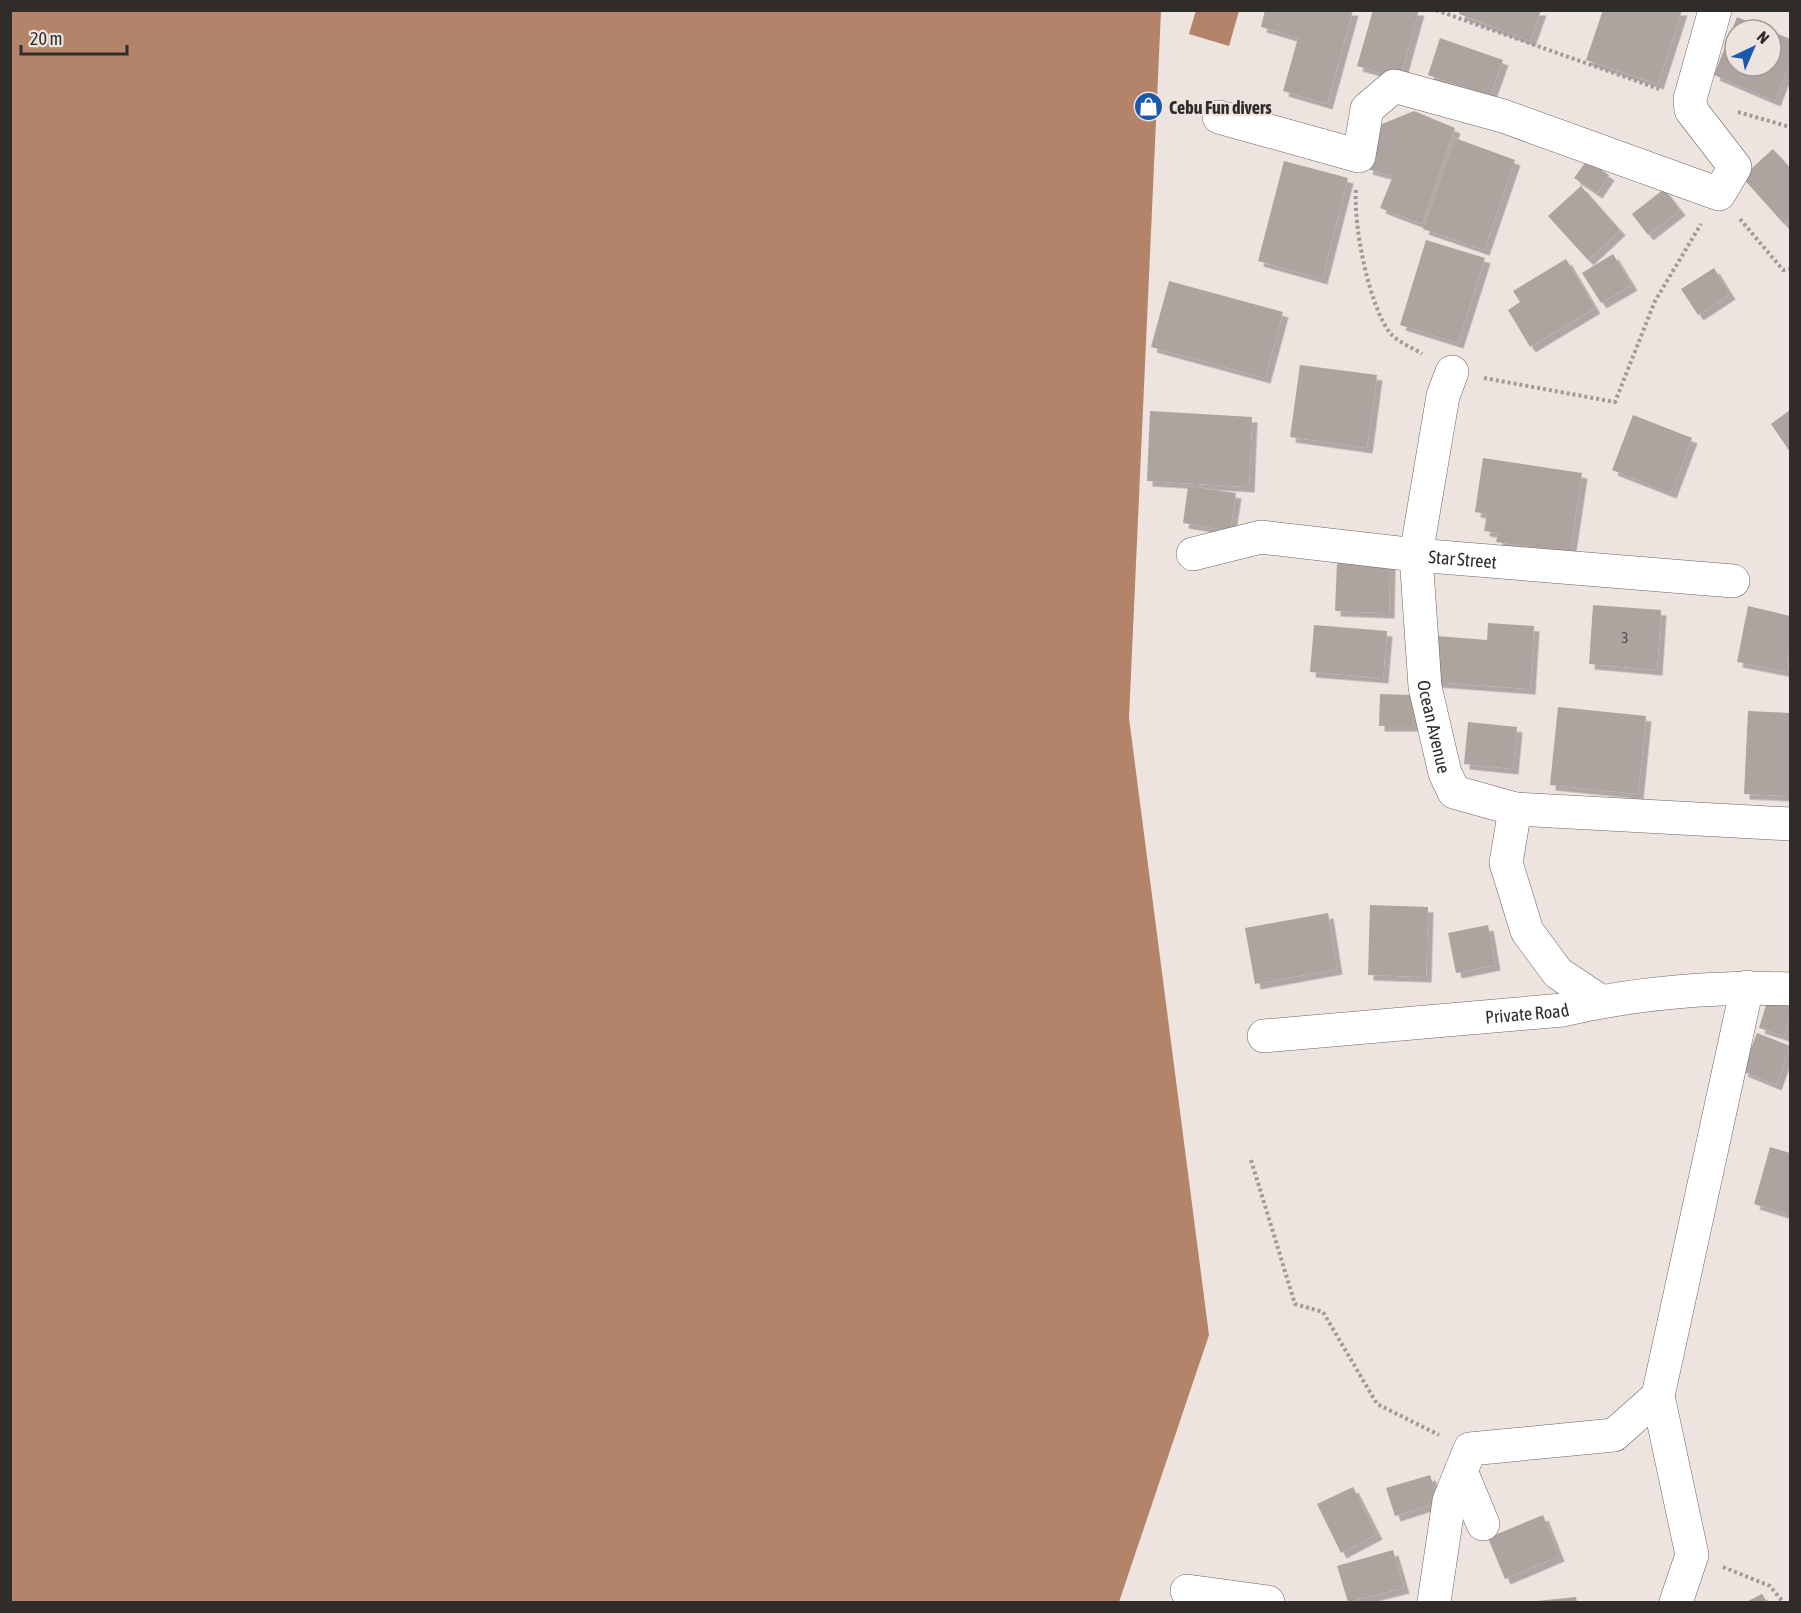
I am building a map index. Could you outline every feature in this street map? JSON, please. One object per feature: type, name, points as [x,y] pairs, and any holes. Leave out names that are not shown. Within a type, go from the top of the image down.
[{"type":"street","points":[[1219,117],[1359,156],[1367,109],[1394,86],[1503,116],[1719,194],[1736,167],[1691,110],[1690,99],[1715,10]]},
{"type":"street","name":"Ocean Avenue","points":[[1452,372],[1443,396],[1416,555],[1425,687],[1445,773],[1454,792],[1515,809],[1791,824]]},
{"type":"street","name":"Star Street","points":[[1193,554],[1261,537],[1416,555],[1733,581]]},
{"type":"street","points":[[1515,809],[1506,863],[1527,931],[1558,973],[1599,1001]]},
{"type":"street","points":[[1676,1602],[1692,1555],[1658,1396],[1747,987]]},
{"type":"street","name":"Private Road","points":[[1264,1036],[1563,1010],[1599,1001],[1747,987],[1791,989]]},
{"type":"street","points":[[1466,1460],[1614,1435],[1658,1396]]},
{"type":"street","points":[[1466,1460],[1483,1524]]},
{"type":"street","points":[[1434,1602],[1449,1502],[1466,1460]]},
{"type":"street","points":[[1187,1591],[1268,1602]]},
{"type":"path","points":[[1436,10],[1690,99]]},
{"type":"path","points":[[1359,156],[1355,206],[1371,295],[1391,334],[1452,372],[1615,402],[1656,301],[1719,194],[1783,270],[1791,268]]},
{"type":"path","points":[[1251,1160],[1295,1304],[1323,1312],[1377,1404],[1466,1460]]},
{"type":"path","points":[[1692,1555],[1770,1586],[1783,1602]]},
{"type":"shaded area","points":[[11,10],[1161,11],[1129,718],[1209,1335],[1119,1602],[11,1602]]},
{"type":"shaded area","points":[[1196,10],[1239,11],[1229,46],[1189,34]]},
{"type":"building","points":[[1265,10],[1353,10],[1327,104],[1283,91],[1298,38],[1261,27]]},
{"type":"building","points":[[1373,10],[1419,10],[1400,78],[1357,66]]},
{"type":"building","points":[[1460,10],[1541,10],[1530,41],[1459,14]]},
{"type":"building","points":[[1603,10],[1682,10],[1658,84],[1586,60]]},
{"type":"building","points":[[1783,36],[1790,39],[1790,63],[1775,101],[1714,75],[1723,52],[1723,78],[1783,78]]},
{"type":"building","points":[[1440,38],[1503,60],[1490,96],[1428,75]]},
{"type":"building","points":[[1414,111],[1455,128],[1422,224],[1380,208],[1393,176],[1367,169],[1382,124]]},
{"type":"building","points":[[1455,138],[1515,160],[1484,250],[1423,229]]},
{"type":"building","points":[[1773,149],[1790,168],[1790,218],[1784,224],[1742,177]]},
{"type":"building","points":[[1587,160],[1609,175],[1597,193],[1574,178]]},
{"type":"building","points":[[1284,161],[1348,178],[1322,279],[1258,261]]},
{"type":"building","points":[[1581,186],[1620,230],[1588,260],[1548,216]]},
{"type":"building","points":[[1664,189],[1680,210],[1648,235],[1632,214]]},
{"type":"building","points":[[1426,240],[1485,258],[1458,343],[1400,325]]},
{"type":"building","points":[[1613,254],[1632,285],[1601,303],[1582,273]]},
{"type":"building","points":[[1566,259],[1595,308],[1530,347],[1508,310],[1520,302],[1513,291]]},
{"type":"building","points":[[1714,268],[1730,294],[1698,315],[1681,289]]},
{"type":"building","points":[[1169,281],[1283,312],[1265,378],[1151,347]]},
{"type":"building","points":[[1300,365],[1377,375],[1367,448],[1290,437]]},
{"type":"building","points":[[1790,410],[1790,452],[1771,424]]},
{"type":"building","points":[[1150,411],[1252,417],[1249,487],[1147,481]]},
{"type":"building","points":[[1633,415],[1692,438],[1671,493],[1612,470]]},
{"type":"building","points":[[1483,458],[1582,473],[1570,553],[1496,542],[1498,533],[1484,531],[1487,514],[1475,512]]},
{"type":"building","points":[[1188,486],[1236,493],[1230,531],[1183,523]]},
{"type":"building","points":[[1337,561],[1390,563],[1389,613],[1335,611]]},
{"type":"building","points":[[1593,605],[1661,610],[1657,670],[1589,664]]},
{"type":"building","points":[[1748,606],[1790,616],[1788,672],[1737,662]]},
{"type":"building","points":[[1488,623],[1534,626],[1530,689],[1434,682],[1437,636],[1487,640]]},
{"type":"building","points":[[1314,625],[1387,631],[1383,678],[1310,672]]},
{"type":"building","points":[[1380,694],[1412,695],[1412,726],[1379,726]]},
{"type":"building","points":[[1558,707],[1646,716],[1638,794],[1550,785]]},
{"type":"building","points":[[1748,711],[1790,713],[1790,796],[1744,794]]},
{"type":"building","points":[[1468,722],[1517,727],[1513,769],[1464,764]]},
{"type":"building","points":[[1370,905],[1428,907],[1426,977],[1368,975]]},
{"type":"building","points":[[1328,913],[1337,969],[1255,984],[1245,928]]},
{"type":"building","points":[[1488,925],[1495,965],[1456,973],[1448,933]]},
{"type":"building","points":[[1770,992],[1790,998],[1790,1014],[1784,1036],[1759,1028]]},
{"type":"building","points":[[1757,1033],[1790,1046],[1776,1085],[1742,1071]]},
{"type":"building","points":[[1770,1147],[1790,1153],[1790,1215],[1754,1204]]},
{"type":"building","points":[[1430,1475],[1439,1502],[1395,1516],[1386,1488]]},
{"type":"building","points":[[1353,1487],[1377,1534],[1341,1553],[1317,1504]]},
{"type":"building","points":[[1543,1515],[1559,1556],[1505,1579],[1488,1538]]},
{"type":"building","points":[[1393,1550],[1404,1588],[1348,1602],[1337,1566]]},
{"type":"building","points":[[1762,1594],[1767,1602],[1746,1602]]},
{"type":"building","points":[[1576,1597],[1577,1602],[1537,1602],[1537,1601]]},
{"type":"place","name":"Cebu Fun divers","points":[[1148,107]]}]
